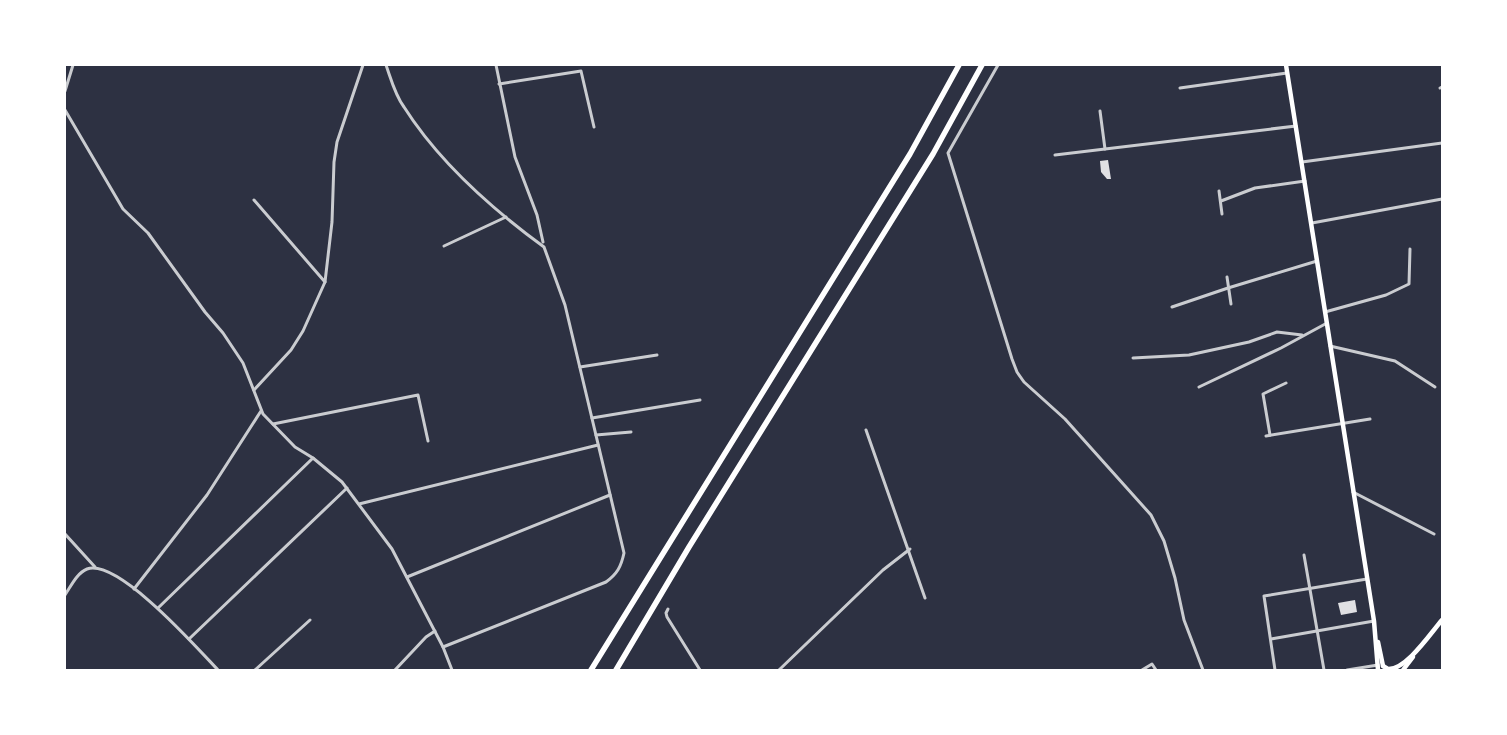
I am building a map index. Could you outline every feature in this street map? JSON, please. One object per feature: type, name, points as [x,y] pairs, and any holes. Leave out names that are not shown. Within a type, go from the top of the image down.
[{"type":"highway","points":[[591,670],[910,154],[959,65]]},
{"type":"highway","points":[[616,670],[689,546],[933,154],[982,65]]},
{"type":"main road","points":[[1286,65],[1381,668],[1394,669],[1410,657]]},
{"type":"main road","points":[[1399,670],[1442,620]]},
{"type":"main road","points":[[1403,670],[1417,649]]},
{"type":"street","points":[[65,91],[72,65]]},
{"type":"street","points":[[254,390],[295,344],[325,282],[332,222],[336,149],[363,65]]},
{"type":"street","points":[[386,65],[398,97],[418,126],[457,171],[506,217],[544,246],[565,305],[624,553],[622,564],[616,574],[606,582],[444,647]]},
{"type":"street","points":[[496,65],[515,157],[536,215],[543,242]]},
{"type":"street","points":[[998,65],[948,153],[1017,372],[1024,382],[1065,419],[1151,515],[1164,541],[1175,578],[1184,620],[1202,670]]},
{"type":"street","points":[[499,84],[581,71],[594,127]]},
{"type":"street","points":[[1180,88],[1287,73]]},
{"type":"street","points":[[65,110],[123,208],[148,232],[205,312],[224,334],[243,364],[261,411],[295,447],[333,473],[347,488],[392,549],[444,647],[452,670]]},
{"type":"street","points":[[1100,111],[1105,149]]},
{"type":"street","points":[[1055,155],[1296,126]]},
{"type":"street","points":[[1302,162],[1442,143]]},
{"type":"street","points":[[1221,201],[1255,188],[1305,181]]},
{"type":"street","points":[[1219,191],[1222,214]]},
{"type":"street","points":[[1312,223],[1442,199]]},
{"type":"street","points":[[254,200],[325,282]]},
{"type":"street","points":[[444,246],[506,217]]},
{"type":"street","points":[[1325,312],[1386,295],[1410,284],[1410,250]]},
{"type":"street","points":[[1172,308],[1228,288],[1317,261]]},
{"type":"street","points":[[1227,277],[1231,304]]},
{"type":"street","points":[[1199,387],[1281,348],[1327,323]]},
{"type":"street","points":[[1133,358],[1189,355],[1249,342],[1277,332],[1302,335]]},
{"type":"street","points":[[1330,346],[1395,361],[1435,388]]},
{"type":"street","points":[[580,367],[657,355]]},
{"type":"street","points":[[1270,434],[1263,394],[1286,383]]},
{"type":"street","points":[[272,424],[418,395],[428,441]]},
{"type":"street","points":[[592,418],[700,400]]},
{"type":"street","points":[[134,589],[207,495],[261,411]]},
{"type":"street","points":[[1266,436],[1370,419]]},
{"type":"street","points":[[866,430],[926,598]]},
{"type":"street","points":[[596,435],[630,432]]},
{"type":"street","points":[[359,504],[598,446]]},
{"type":"street","points":[[158,608],[313,458]]},
{"type":"street","points":[[190,639],[347,488]]},
{"type":"street","points":[[1353,492],[1434,534]]},
{"type":"street","points":[[407,577],[610,495]]},
{"type":"street","points":[[65,534],[96,568]]},
{"type":"street","points":[[779,670],[883,570],[910,549]]},
{"type":"street","points":[[1304,555],[1324,670]]},
{"type":"street","points":[[65,595],[79,574],[87,569],[96,568],[108,572],[158,608],[218,670]]},
{"type":"street","points":[[1276,670],[1264,596],[1367,579]]},
{"type":"street","points":[[668,609],[666,613],[668,617],[700,670]]},
{"type":"street","points":[[255,670],[310,620]]},
{"type":"street","points":[[1270,639],[1374,621]]},
{"type":"street","points":[[395,670],[426,637],[435,631]]},
{"type":"street","points":[[1142,670],[1152,664],[1156,670]]},
{"type":"street","points":[[1347,670],[1381,668]]},
{"type":"building","points":[[1108,160],[1111,179],[1107,179],[1101,172],[1100,161]]},
{"type":"building","points":[[1355,600],[1357,612],[1341,615],[1338,603]]}]
